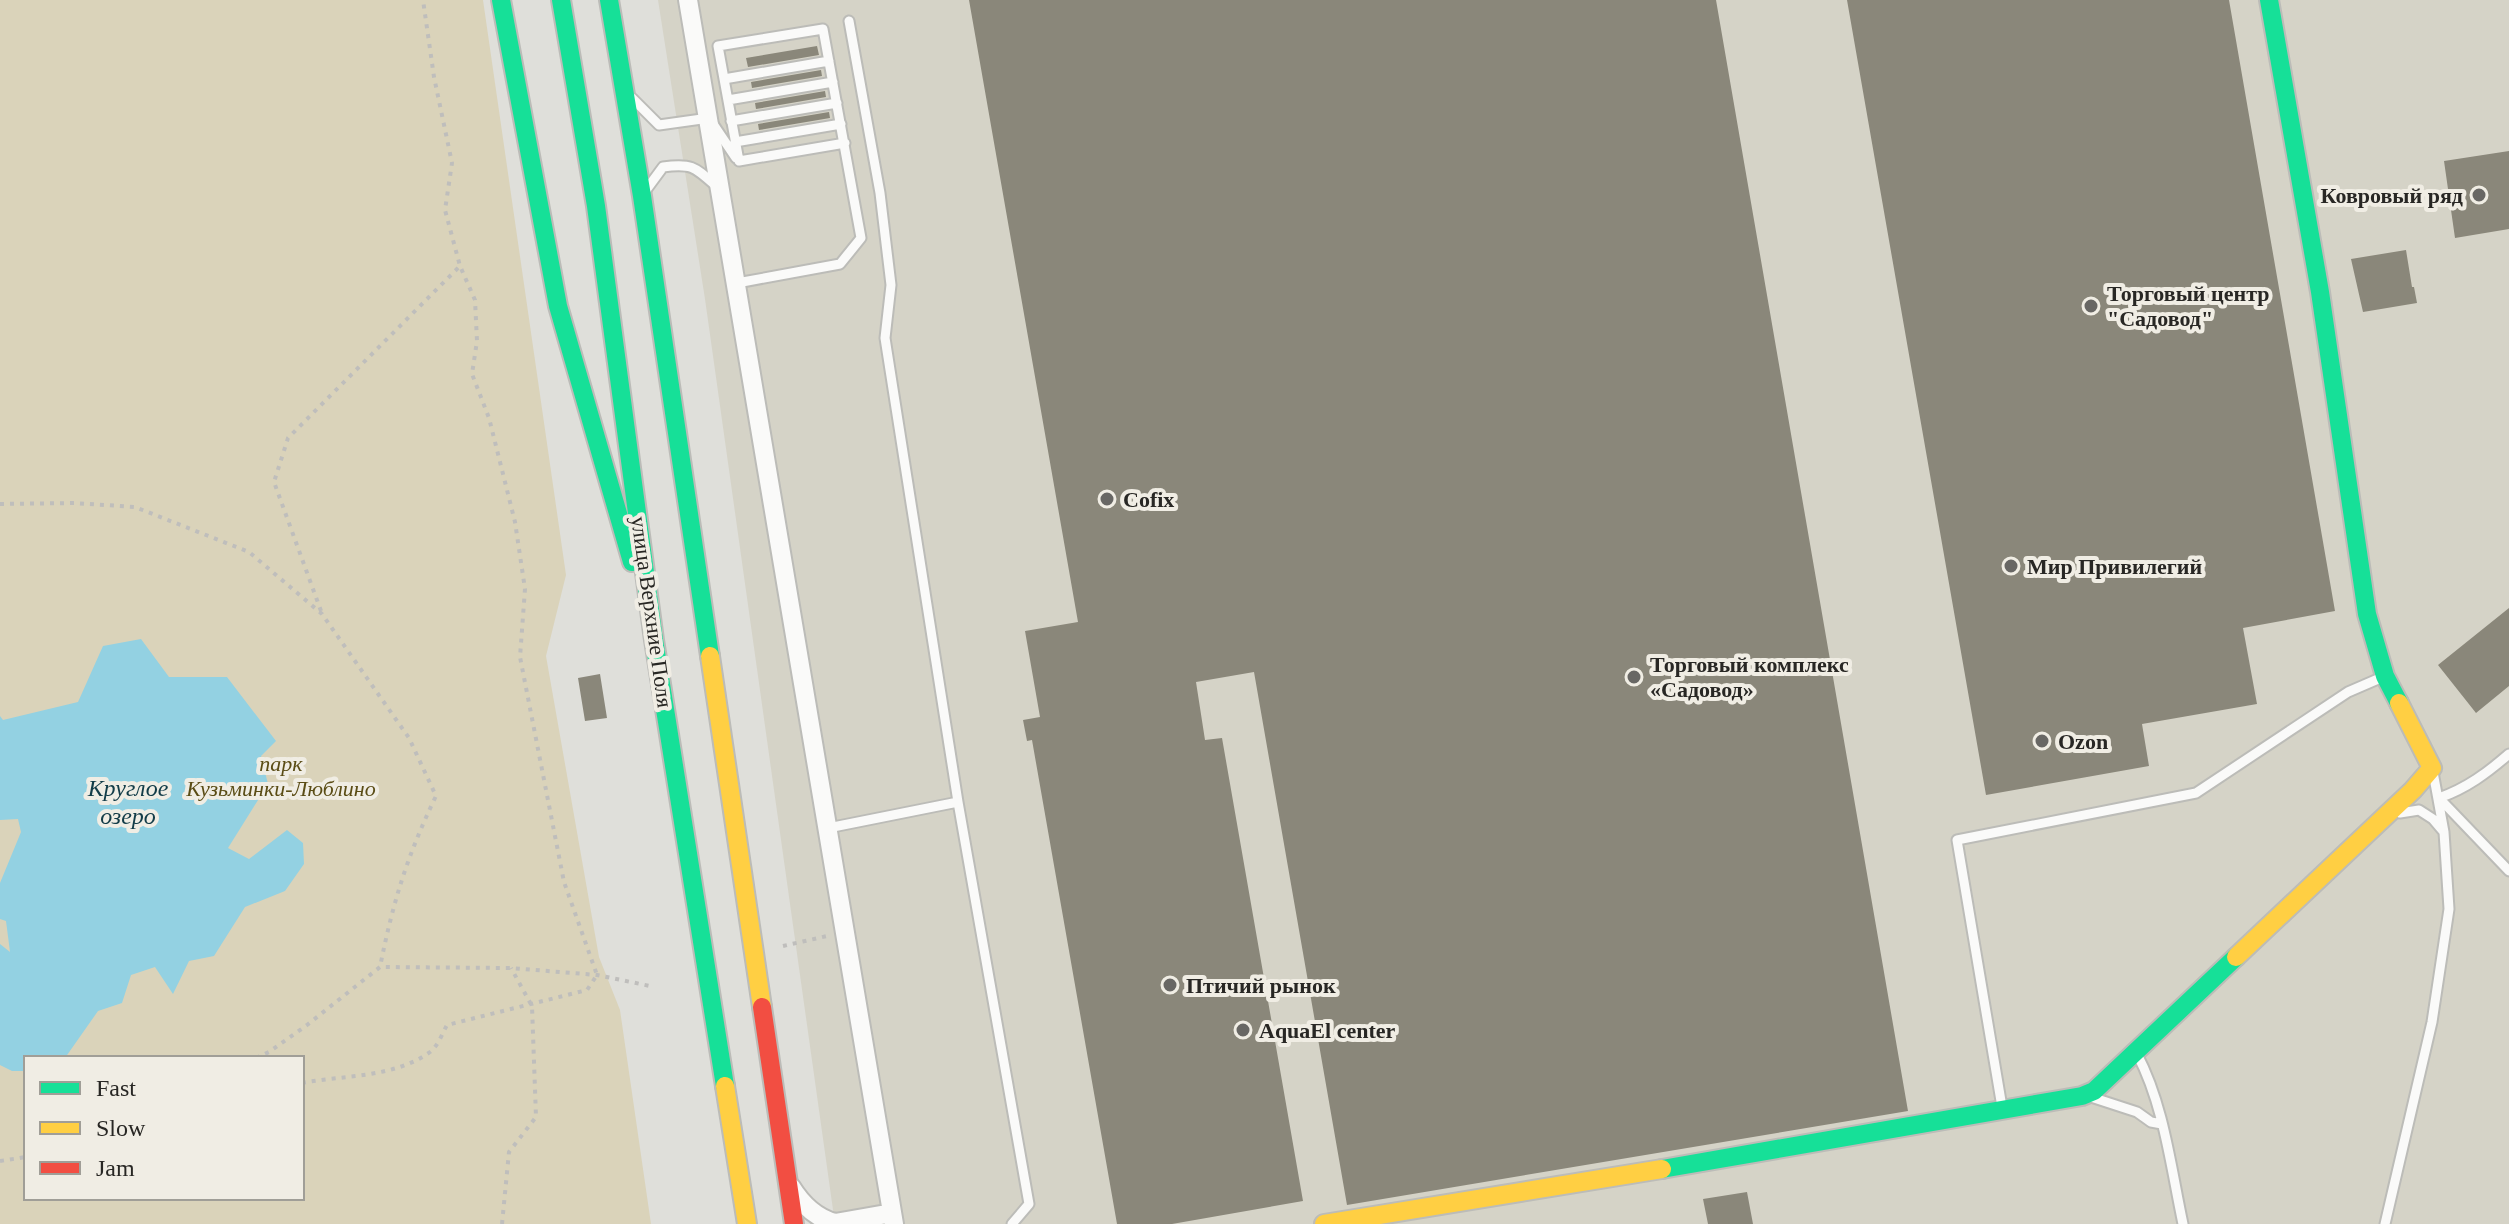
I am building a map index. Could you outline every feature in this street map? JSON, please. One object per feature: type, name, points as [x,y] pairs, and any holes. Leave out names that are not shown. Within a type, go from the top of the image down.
[{"type":"main road","points":[[501,0],[558,306],[654,640]]},
{"type":"main road","name":"улица Верхние Поля","points":[[561,0],[596,206],[654,640],[747,1224]]},
{"type":"main road","points":[[609,0],[642,196],[794,1224]]},
{"type":"main road","points":[[1324,1224],[1384,1219],[2082,1096],[2094,1091],[2137,1053],[2413,790],[2432,768],[2385,676],[2367,614],[2320,292],[2269,0]]},
{"type":"street","points":[[688,0],[828,828],[898,1220],[826,1221],[800,1202],[789,1186]]},
{"type":"lane","points":[[849,21],[880,193],[891,285],[885,338],[958,802],[1029,1204],[1012,1224]]},
{"type":"lane","points":[[737,283],[840,264],[861,238],[823,29],[718,46],[739,161]]},
{"type":"lane","points":[[724,79],[829,61]]},
{"type":"lane","points":[[728,100],[833,82]]},
{"type":"lane","points":[[624,90],[659,125],[709,118],[739,161]]},
{"type":"lane","points":[[731,121],[837,103]]},
{"type":"lane","points":[[735,142],[841,124]]},
{"type":"lane","points":[[739,161],[845,143]]},
{"type":"lane","points":[[642,196],[663,167],[684,164],[700,172],[722,191]]},
{"type":"lane","points":[[2002,1110],[1957,840],[2196,793],[2348,692],[2385,676]]},
{"type":"lane","points":[[2439,798],[2479,779],[2509,754]]},
{"type":"lane","points":[[2385,1224],[2432,1022],[2449,909],[2444,832],[2432,768]]},
{"type":"lane","points":[[2439,798],[2509,871]]},
{"type":"lane","points":[[828,828],[958,802]]},
{"type":"lane","points":[[2381,820],[2419,810],[2433,819],[2444,832]]},
{"type":"lane","points":[[2137,1053],[2150,1080],[2162,1124],[2183,1224]]},
{"type":"lane","points":[[2082,1096],[2137,1112],[2151,1122],[2162,1124]]},
{"type":"path","points":[[423,0],[426,4],[434,77],[452,163],[445,210],[460,266],[475,300],[477,341],[472,374],[489,418],[515,522],[525,589],[520,657],[564,882],[597,975]]},
{"type":"path","points":[[322,614],[274,482],[288,438],[460,266]]},
{"type":"path","points":[[0,504],[74,503],[135,507],[249,552],[322,614],[409,738],[436,796],[412,845],[392,905],[380,967]]},
{"type":"path","points":[[783,946],[846,932]]},
{"type":"path","points":[[260,1056],[307,1025],[380,967],[511,968],[597,975],[650,986]]},
{"type":"path","points":[[502,1224],[509,1152],[536,1117],[532,1006],[511,968]]},
{"type":"path","points":[[304,1083],[386,1072],[433,1050],[447,1025],[587,990],[597,975]]},
{"type":"path","points":[[0,1161],[24,1157]]},
{"type":"shaded area","name":"Торговый комплекс «Садовод»","points":[[658,0],[2509,0],[2509,1224],[835,1224],[705,299]]},
{"type":"green space","name":"парк Кузьминки-Люблино","points":[[0,0],[483,0],[566,575],[546,656],[599,957],[620,1010],[651,1224],[0,1224]]},
{"type":"water","name":"Круглое озеро","points":[[141,639],[169,677],[227,677],[276,741],[261,756],[268,784],[228,848],[249,859],[287,830],[303,843],[304,864],[285,891],[245,907],[214,956],[189,961],[173,994],[155,967],[131,975],[122,1003],[98,1011],[66,1056],[24,1056],[24,1071],[12,1071],[0,1065],[0,944],[10,952],[6,921],[0,919],[0,883],[21,832],[18,819],[0,820],[0,716],[3,720],[78,702],[103,646]]},
{"type":"building","points":[[969,0],[1716,0],[1908,1111],[1347,1205],[1254,672],[1196,682],[1205,740],[1222,738],[1303,1201],[1172,1224],[1117,1224],[1032,740],[1027,741],[1023,720],[1040,717],[1025,631],[1078,622]]},
{"type":"building","name":"Торговый центр \"Садовод\"","points":[[1847,0],[2229,0],[2335,611],[2243,628],[2257,704],[2142,724],[2149,766],[1986,795]]},
{"type":"building","points":[[817,46],[819,55],[748,67],[746,58]]},
{"type":"building","points":[[821,70],[822,76],[752,88],[751,82]]},
{"type":"building","points":[[825,91],[826,97],[756,109],[755,103]]},
{"type":"building","points":[[829,112],[830,118],[759,130],[758,124]]},
{"type":"building","name":"Ковровый ряд","points":[[2509,151],[2509,229],[2455,238],[2444,161]]},
{"type":"building","points":[[2406,250],[2417,303],[2363,312],[2351,259]]},
{"type":"building","points":[[2509,608],[2509,686],[2476,713],[2438,665]]},
{"type":"building","points":[[600,674],[607,718],[585,721],[578,678]]},
{"type":"building","points":[[1747,1192],[1753,1224],[1708,1224],[1703,1199]]},
{"type":"traffic: fast","points":[[501,0],[558,306],[632,562]]},
{"type":"traffic: fast","points":[[561,0],[596,206],[654,640],[725,1086]]},
{"type":"traffic: fast","points":[[609,0],[642,196],[710,656]]},
{"type":"traffic: fast","points":[[2269,0],[2320,292],[2367,614],[2385,676],[2399,703]]},
{"type":"traffic: fast","points":[[1662,1169],[2082,1096],[2094,1091],[2236,957]]},
{"type":"traffic: slow","points":[[710,656],[762,1007]]},
{"type":"traffic: slow","points":[[2236,957],[2413,790],[2432,768],[2399,703]]},
{"type":"traffic: slow","points":[[725,1086],[747,1224]]},
{"type":"traffic: slow","points":[[1324,1224],[1662,1169]]},
{"type":"traffic: jam","points":[[762,1007],[794,1224]]},
{"type":"place","name":"Ковровый ряд","points":[[2479,195]]},
{"type":"place","name":"Торговый центр \"Садовод\"","points":[[2091,306]]},
{"type":"place","name":"Cofix","points":[[1107,499]]},
{"type":"place","name":"Мир Привилегий","points":[[2011,566]]},
{"type":"place","name":"Торговый комплекс «Садовод»","points":[[1634,677]]},
{"type":"place","name":"Ozon","points":[[2042,741]]},
{"type":"place","name":"Птичий рынок","points":[[1170,985]]},
{"type":"place","name":"AquaEl center","points":[[1243,1030]]}]
